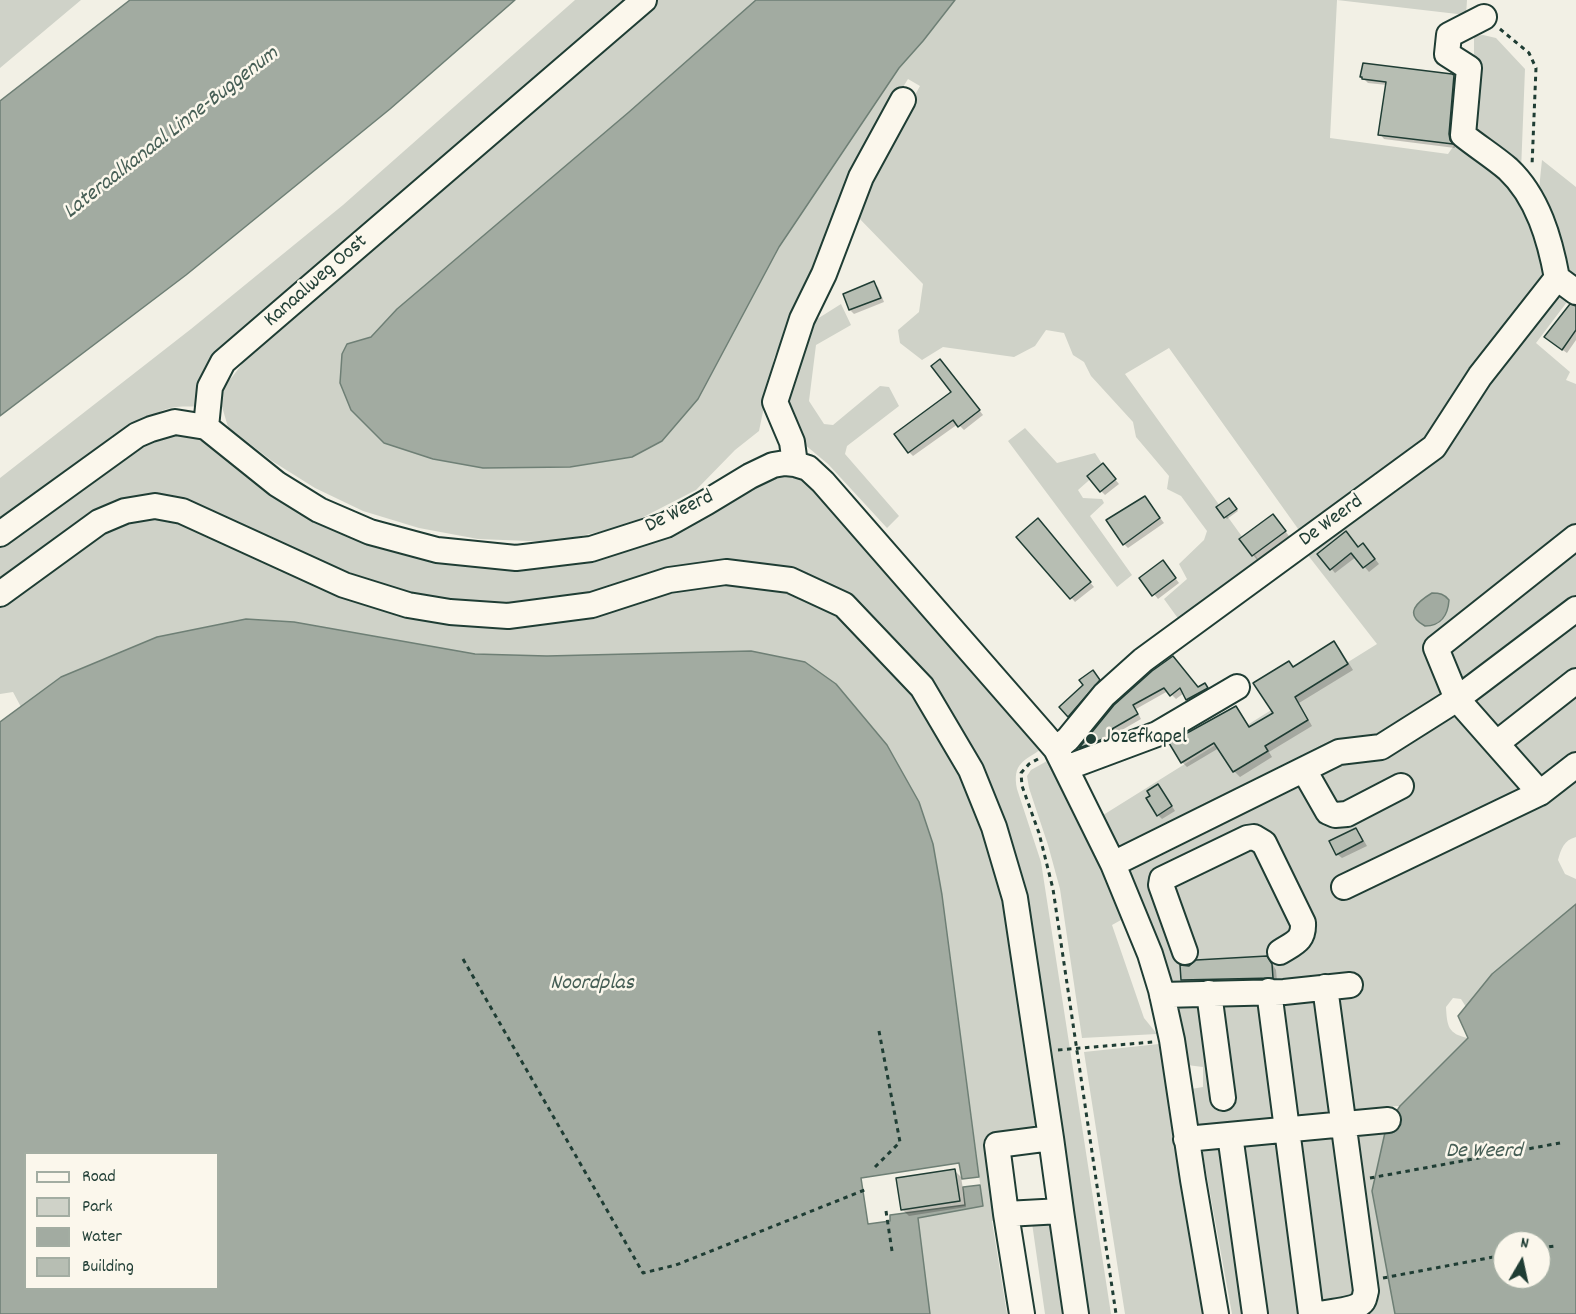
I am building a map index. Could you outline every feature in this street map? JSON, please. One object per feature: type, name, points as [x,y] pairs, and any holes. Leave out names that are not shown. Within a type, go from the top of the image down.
[{"type":"street","name":"Kanaalweg Oost","points":[[206,427],[210,387],[224,362],[644,0]]},
{"type":"street","points":[[1484,16],[1449,35],[1447,54],[1469,69],[1463,135],[1508,169],[1527,191],[1537,210],[1566,285]]},
{"type":"street","points":[[903,100],[861,177],[824,274],[802,319],[775,402],[792,442],[795,464],[808,468],[824,482],[1061,759],[1113,864],[1150,954],[1162,995],[1172,1040],[1186,1139],[1216,1314]]},
{"type":"street","name":"De Weerd","points":[[1061,759],[1068,739],[1104,695],[1143,660],[1434,447],[1480,376],[1566,285]]},
{"type":"street","points":[[0,534],[137,435],[175,422],[206,427]]},
{"type":"street","name":"De Weerd","points":[[206,427],[277,484],[319,510],[370,532],[437,550],[516,558],[591,549],[666,525],[773,465],[795,464]]},
{"type":"street","points":[[0,594],[99,522],[125,510],[155,506],[182,511],[344,585],[408,605],[450,612],[508,616],[592,605],[669,580],[726,572],[790,580],[844,605],[922,687],[971,770],[994,827],[1015,898],[1076,1314]]},
{"type":"street","points":[[1540,793],[1457,699],[1436,648],[1576,537]]},
{"type":"street","points":[[1113,864],[1339,752],[1381,747],[1457,699],[1576,609]]},
{"type":"street","points":[[1497,743],[1576,681]]},
{"type":"street","points":[[1061,759],[1158,734],[1237,687]]},
{"type":"street","points":[[1344,887],[1540,793],[1576,765]]},
{"type":"street","points":[[1304,770],[1328,812],[1335,815],[1347,814],[1401,786]]},
{"type":"street","points":[[1185,952],[1161,885],[1162,879],[1247,838],[1254,837],[1264,843],[1303,923],[1303,933],[1298,941],[1280,952]]},
{"type":"street","points":[[1162,995],[1284,992],[1350,985]]},
{"type":"street","points":[[1319,1314],[1359,1305],[1364,1299],[1366,1290],[1325,987]]},
{"type":"street","points":[[1269,991],[1311,1314]]},
{"type":"street","points":[[1209,993],[1223,1098]]},
{"type":"street","points":[[1186,1139],[1388,1119]]},
{"type":"street","points":[[1230,1135],[1255,1314]]},
{"type":"street","points":[[1022,1314],[997,1145],[1051,1138]]},
{"type":"street","points":[[1006,1214],[1060,1211]]},
{"type":"path","points":[[1484,16],[1529,53],[1536,68],[1532,173],[1527,191]]},
{"type":"path","points":[[1061,759],[1029,764],[1022,773],[1022,786],[1039,833],[1053,889],[1116,1314]]},
{"type":"path","points":[[463,959],[643,1273],[676,1265],[867,1189]]},
{"type":"path","points":[[875,1167],[900,1142],[879,1031]]},
{"type":"path","points":[[1038,1051],[1172,1040]]},
{"type":"path","points":[[1364,1179],[1560,1143]]},
{"type":"path","points":[[886,1211],[892,1251]]},
{"type":"path","points":[[1383,1278],[1492,1257]]},
{"type":"green space","points":[[0,0],[81,0],[0,68]]},
{"type":"green space","points":[[575,0],[638,0],[213,362],[199,381],[200,407],[174,407],[154,415],[0,524],[0,478],[191,329],[343,205]]},
{"type":"green space","points":[[656,0],[756,0],[629,112],[397,309],[371,337],[347,344],[342,354],[340,383],[351,410],[483,468],[571,467],[632,457],[662,441],[698,399],[779,247],[899,68],[955,0],[1337,0],[1330,138],[1448,154],[1455,144],[1478,156],[1524,199],[1551,269],[1437,430],[1301,533],[1169,348],[1125,374],[1261,563],[1182,624],[1164,599],[1187,579],[1179,564],[1204,540],[1207,531],[1181,496],[1167,489],[1169,476],[1136,437],[1133,422],[1091,376],[1084,362],[1073,355],[1064,333],[1046,330],[1035,346],[1014,357],[943,347],[922,360],[900,343],[898,330],[919,312],[923,284],[856,215],[887,145],[920,86],[908,79],[879,126],[774,358],[759,431],[735,450],[696,490],[626,526],[553,542],[478,539],[419,528],[363,511],[315,488],[272,461],[228,427],[220,400],[221,388],[251,352]]},
{"type":"green space","points":[[1337,0],[1467,0],[1466,15]]},
{"type":"green space","points":[[1483,35],[1496,38],[1525,69],[1521,171],[1477,140],[1470,112],[1474,36]]},
{"type":"green space","points":[[1542,160],[1576,187],[1576,281],[1563,270],[1538,199]]},
{"type":"green space","points":[[1562,289],[1573,294],[1536,343],[1570,372],[1566,380],[1576,384],[1576,837],[1564,846],[1558,860],[1565,874],[1576,879],[1576,904],[1492,974],[1466,1007],[1461,999],[1453,998],[1446,1007],[1448,1024],[1456,1034],[1468,1038],[1400,1106],[1378,1107],[1386,1128],[1372,1191],[1395,1314],[1232,1314],[1191,1089],[1203,1087],[1203,1067],[1187,1065],[1176,1002],[1140,898],[1100,817],[1377,644],[1307,554],[1437,452]],"holes":[[[1438,593],[1449,600],[1447,612],[1441,621],[1416,619],[1413,609]]]},
{"type":"green space","points":[[841,304],[851,325],[816,345],[809,401],[824,424],[833,425],[880,386],[889,387],[899,406],[847,446],[845,454],[899,516],[887,528],[828,464],[804,444],[790,412],[788,385],[806,326]]},
{"type":"green space","points":[[1025,428],[1057,463],[1095,453],[1104,467],[1078,490],[1083,498],[1102,499],[1104,503],[1090,516],[1132,575],[1117,587],[1008,441]]},
{"type":"green space","points":[[175,430],[210,444],[245,475],[318,522],[533,567],[605,558],[674,533],[769,474],[790,471],[810,480],[1043,748],[1025,760],[1018,768],[1017,789],[1041,862],[1111,1314],[1084,1314],[1022,901],[937,698],[796,574],[500,609],[395,595],[164,498],[0,585],[0,544],[145,440]]},
{"type":"green space","points":[[156,512],[453,618],[684,584],[750,580],[825,601],[919,697],[987,826],[1006,895],[1042,1127],[992,1135],[1003,1219],[992,1221],[1007,1314],[930,1314],[917,1218],[983,1206],[942,895],[933,844],[887,745],[836,684],[805,662],[751,651],[547,656],[475,654],[421,645],[61,677],[21,707],[13,692],[0,694],[0,602],[94,534]]},
{"type":"green space","points":[[1047,761],[1052,762],[1122,910],[1121,920],[1112,925],[1144,1018],[1157,1034],[1082,1038],[1060,889],[1027,776],[1031,770]]},
{"type":"green space","points":[[1159,1044],[1167,1070],[1208,1314],[1125,1314],[1084,1052]]},
{"type":"green space","points":[[1053,1203],[1068,1314],[1045,1314],[1031,1216]]},
{"type":"water","name":"Lateraalkanaal Linne-Buggenum","points":[[130,0],[515,0],[390,109],[186,275],[0,416],[0,101]]},
{"type":"water","points":[[756,0],[955,0],[899,68],[779,247],[698,399],[662,441],[632,457],[570,467],[483,468],[433,459],[384,443],[351,410],[340,383],[342,354],[347,344],[371,337],[397,309],[629,112]]},
{"type":"water","points":[[1432,593],[1445,596],[1449,600],[1448,605],[1443,619],[1425,626],[1415,617],[1415,608],[1421,600]]},
{"type":"water","name":"Noordplas","points":[[246,619],[294,622],[475,654],[547,656],[751,651],[805,662],[836,684],[887,745],[919,802],[933,844],[942,895],[979,1177],[962,1179],[959,1163],[861,1178],[868,1224],[890,1221],[890,1215],[965,1205],[963,1187],[980,1185],[983,1206],[918,1218],[930,1314],[0,1314],[0,722],[61,677],[157,637]]},
{"type":"water","name":"De Weerd","points":[[1576,904],[1576,1314],[1395,1314],[1372,1191],[1386,1128],[1400,1106],[1468,1038],[1458,1016],[1492,974]]},
{"type":"building","points":[[1363,63],[1454,75],[1449,134],[1453,144],[1378,135],[1386,82],[1362,79],[1360,77]]},
{"type":"building","points":[[874,281],[881,298],[849,310],[843,294]]},
{"type":"building","points":[[1570,304],[1576,306],[1576,330],[1562,350],[1544,337]]},
{"type":"building","points":[[940,359],[980,410],[958,427],[953,420],[908,453],[894,434],[951,392],[931,366]]},
{"type":"building","points":[[1103,463],[1116,479],[1100,492],[1087,476]]},
{"type":"building","points":[[1145,496],[1160,518],[1123,545],[1106,520]]},
{"type":"building","points":[[1229,498],[1237,509],[1224,518],[1216,507]]},
{"type":"building","points":[[1273,514],[1286,531],[1252,556],[1239,539]]},
{"type":"building","points":[[1038,518],[1091,582],[1070,599],[1016,537]]},
{"type":"building","points":[[1346,531],[1358,547],[1363,543],[1375,559],[1363,568],[1351,553],[1330,570],[1317,554]]},
{"type":"building","points":[[1163,560],[1176,578],[1152,596],[1139,578]]},
{"type":"building","points":[[1334,641],[1348,664],[1295,697],[1308,720],[1265,746],[1268,751],[1233,772],[1214,743],[1181,763],[1169,743],[1236,706],[1249,727],[1273,713],[1253,683],[1289,661],[1293,667]]},
{"type":"building","points":[[1173,656],[1198,687],[1205,683],[1208,688],[1186,700],[1180,688],[1170,696],[1164,688],[1133,705],[1138,714],[1112,729],[1114,732],[1111,736],[1079,748],[1114,705],[1152,671]]},
{"type":"building","points":[[1093,670],[1100,680],[1068,717],[1059,707],[1083,685],[1079,680]]},
{"type":"building","points":[[1158,784],[1172,806],[1157,816],[1146,798],[1150,796],[1147,791]]},
{"type":"building","points":[[1356,828],[1363,841],[1336,855],[1329,841]]},
{"type":"building","points":[[1267,956],[1272,964],[1273,978],[1181,980],[1180,965],[1189,966],[1196,960]]},
{"type":"building","points":[[955,1169],[960,1201],[901,1210],[896,1178]]},
{"type":"place","name":"Jozefkapel","points":[[1091,739]]}]
